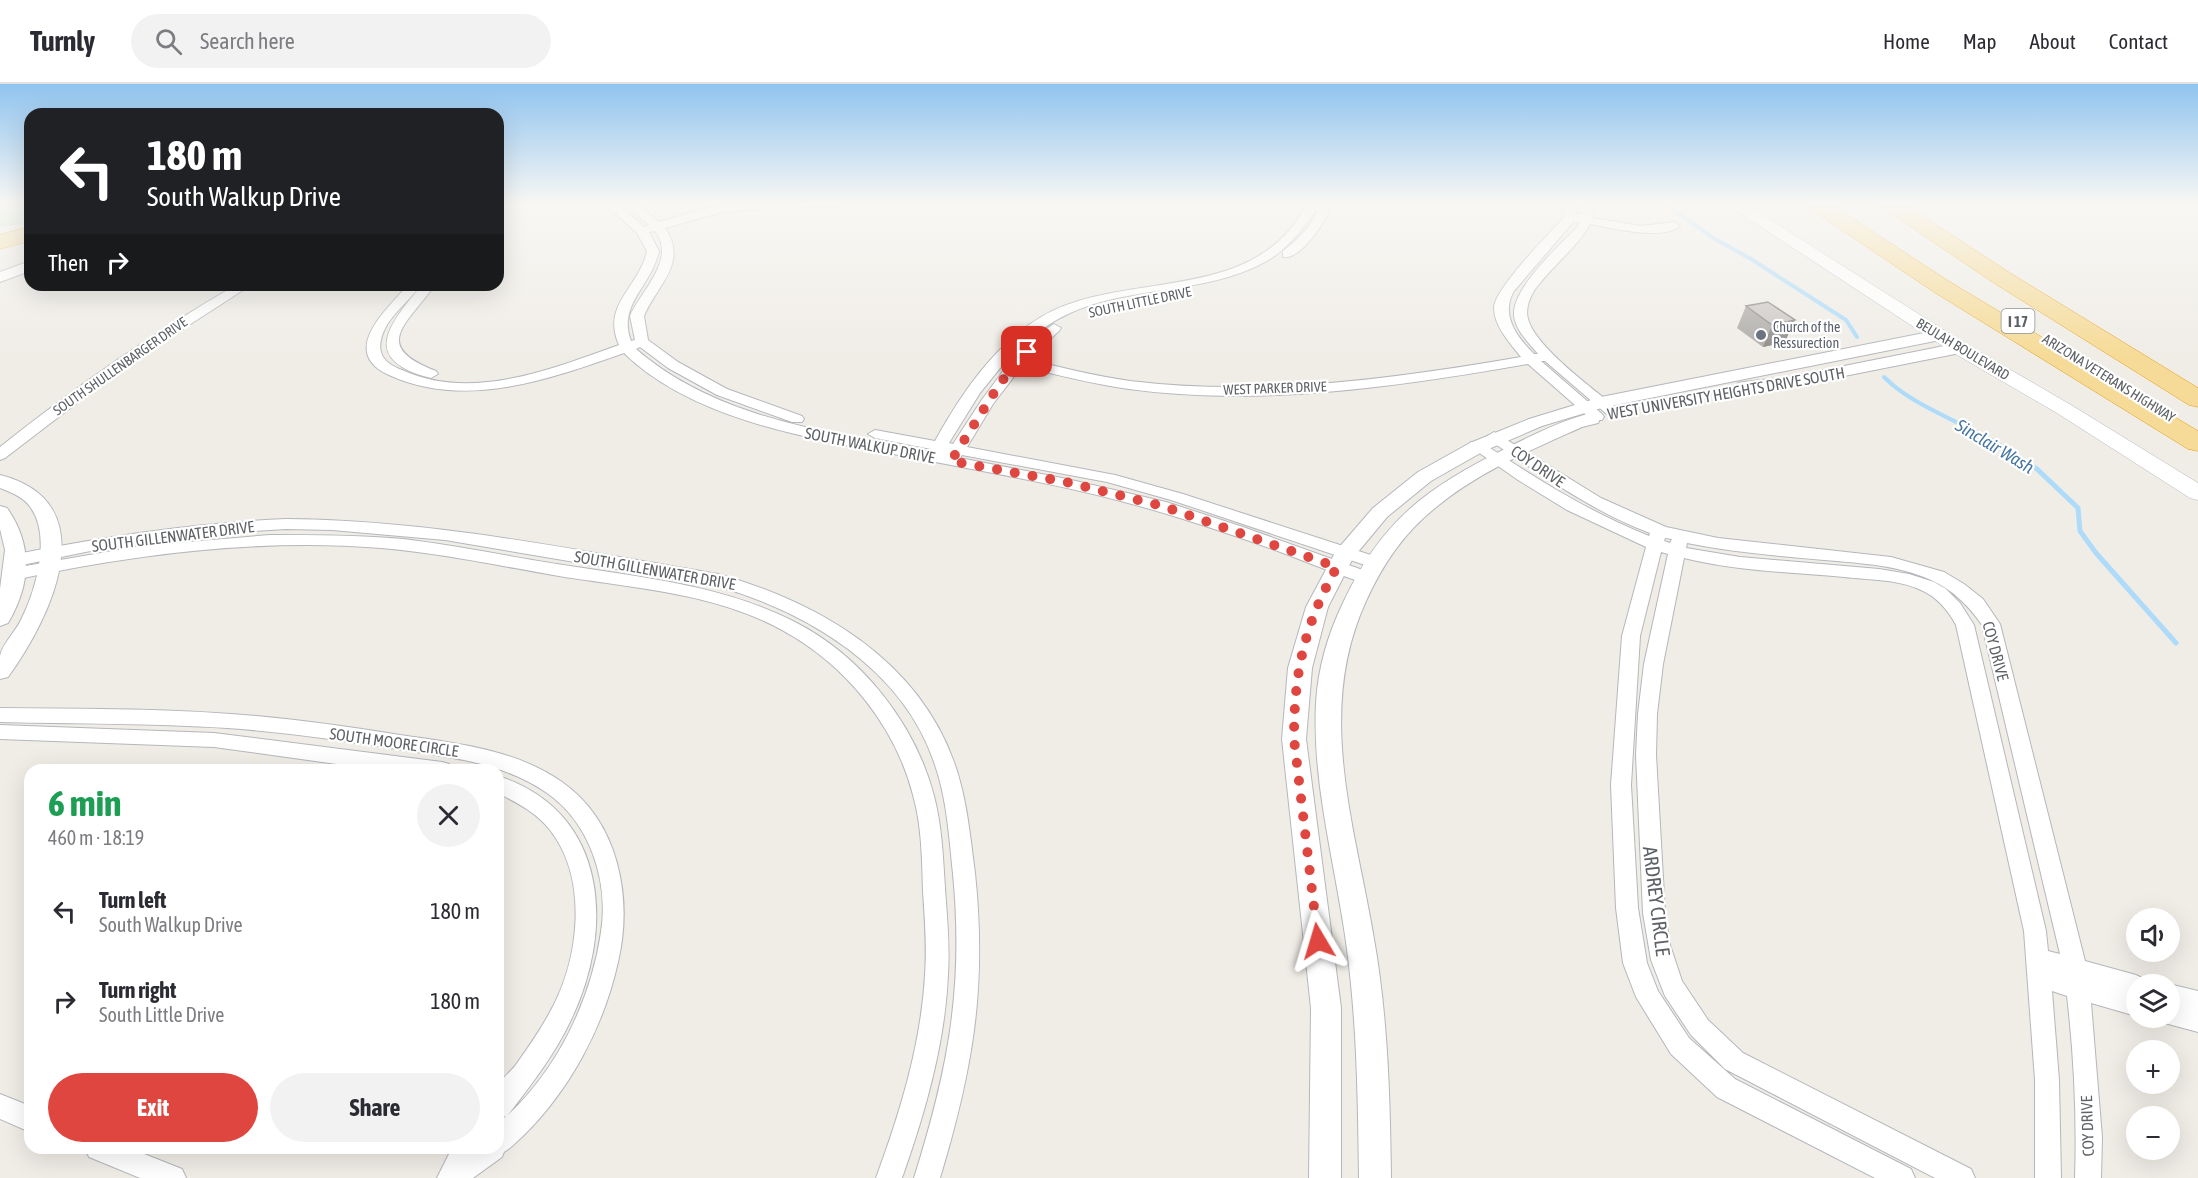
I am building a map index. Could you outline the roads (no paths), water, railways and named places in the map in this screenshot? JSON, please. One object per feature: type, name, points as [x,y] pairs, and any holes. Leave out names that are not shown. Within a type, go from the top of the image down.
[{"type":"highway","points":[[1890,253],[1942,287],[2198,443]]},
{"type":"highway","name":"ARIZONA VETERANS HIGHWAY","points":[[1916,253],[1985,301],[2198,432]]},
{"type":"highway","name":"ARIZONA VETERANS HIGHWAY","points":[[1966,253],[2002,278],[2198,399]]},
{"type":"main road","name":"BEULAH BOULEVARD","points":[[1811,253],[1959,348],[2198,493]]},
{"type":"street","points":[[624,343],[619,331],[618,320],[622,309],[649,267],[653,253]]},
{"type":"street","points":[[424,291],[395,328],[392,342],[395,353],[402,361],[432,374],[474,377],[518,372],[641,338],[637,316],[666,269],[670,253]]},
{"type":"street","name":"SOUTH LITTLE DRIVE","points":[[954,455],[1001,382],[1015,354],[1041,324],[1066,309],[1109,298],[1192,283],[1244,267],[1269,253]]},
{"type":"street","name":"SOUTH LITTLE DRIVE","points":[[936,452],[989,371],[1061,323],[1084,313],[1211,287],[1241,278],[1288,253]]},
{"type":"street","points":[[1540,253],[1503,297],[1501,309],[1504,323],[1527,355],[1599,410]]},
{"type":"street","points":[[1560,253],[1523,298],[1521,318],[1524,326],[1544,351],[1599,410]]},
{"type":"street","points":[[0,277],[24,268]]},
{"type":"street","points":[[0,286],[24,278]]},
{"type":"street","name":"SOUTH SHULLENBARGER DRIVE","points":[[0,440],[119,350],[216,291]]},
{"type":"street","name":"SOUTH SHULLENBARGER DRIVE","points":[[0,455],[96,378],[199,311],[234,291]]},
{"type":"street","points":[[410,291],[381,326],[374,340],[374,352],[379,363],[391,371],[418,382],[463,387],[514,382],[624,343]]},
{"type":"street","name":"WEST UNIVERSITY HEIGHTS DRIVE SOUTH","points":[[1325,1178],[1326,1008],[1294,739],[1294,712],[1307,631],[1314,610],[1342,560],[1375,518],[1406,488],[1441,464],[1575,423],[1599,410],[1940,335]]},
{"type":"street","name":"SOUTH WALKUP DRIVE","points":[[641,338],[697,380],[770,411],[936,452]]},
{"type":"street","name":"SOUTH WALKUP DRIVE","points":[[624,343],[682,388],[736,413],[789,430],[954,455],[1162,506],[1370,569]]},
{"type":"street","name":"WEST UNIVERSITY HEIGHTS DRIVE SOUTH","points":[[1599,410],[1739,387],[1789,382],[1959,348]]},
{"type":"street","name":"WEST PARKER DRIVE","points":[[1015,354],[1131,385],[1206,391],[1387,382],[1544,351]]},
{"type":"street","name":"WEST UNIVERSITY HEIGHTS DRIVE SOUTH","points":[[1374,1178],[1374,1075],[1365,972],[1329,747],[1328,703],[1332,668],[1339,640],[1370,569],[1389,541],[1417,513],[1474,470],[1495,448]]},
{"type":"street","name":"COY DRIVE","points":[[1495,448],[1610,527],[1667,540],[1708,557],[1893,576],[1954,585],[1976,601],[1991,624],[2077,979],[2083,1031],[2089,1137],[2088,1178]]},
{"type":"street","points":[[0,481],[23,490],[38,502],[46,514],[51,559],[42,601],[0,671]]},
{"type":"street","points":[[0,512],[9,522],[18,554],[11,592],[0,618]]},
{"type":"street","name":"SOUTH GILLENWATER DRIVE","points":[[15,567],[142,537],[226,528],[326,525],[426,532],[718,580],[750,588],[816,619],[850,640],[897,685],[933,735],[948,777],[959,825],[969,952],[964,1020],[953,1086],[927,1178]]},
{"type":"street","name":"ARDREY CIRCLE","points":[[1667,540],[1631,636],[1621,785],[1627,908],[1638,972],[1648,997],[1680,1046],[1726,1088],[1902,1178]]},
{"type":"street","name":"ARDREY CIRCLE","points":[[1667,540],[1646,749],[1652,895],[1663,961],[1672,987],[1710,1041],[1734,1061],[1962,1178]]},
{"type":"street","name":"SOUTH GILLENWATER DRIVE","points":[[51,559],[102,556],[238,541],[359,541],[518,563],[710,597],[752,609],[790,627],[846,665],[888,716],[911,759],[922,788],[930,825],[937,926],[936,985],[924,1059],[900,1150],[889,1178]]},
{"type":"street","name":"COY DRIVE","points":[[1933,581],[1958,610],[1965,625],[2035,931],[2047,1080],[2048,1178]]},
{"type":"street","points":[[873,696],[897,685]]},
{"type":"street","name":"SOUTH MOORE CIRCLE","points":[[0,715],[230,721],[367,737],[466,752],[504,763],[537,777],[567,798],[590,822],[603,851],[612,882],[614,917],[610,959],[587,1020],[564,1061],[535,1104],[504,1136]]},
{"type":"street","name":"SOUTH MOORE CIRCLE","points":[[0,732],[214,740],[396,764]]},
{"type":"street","points":[[504,786],[547,812],[566,836],[582,866],[588,903],[586,932],[576,981],[561,1016],[538,1055],[504,1099]]},
{"type":"street","points":[[2038,967],[2077,979],[2126,1001]]},
{"type":"street","points":[[2077,979],[2126,985]]},
{"type":"street","points":[[2180,998],[2198,1002]]},
{"type":"street","points":[[2180,1017],[2198,1021]]},
{"type":"street","points":[[0,1106],[24,1116]]},
{"type":"street","points":[[113,1154],[173,1178]]},
{"type":"street","points":[[451,1178],[463,1154]]},
{"type":"street","points":[[451,1178],[485,1154]]},
{"type":"waterway","name":"Sinclair Wash","points":[[1740,253],[1846,320],[1857,337]]},
{"type":"waterway","name":"Sinclair Wash","points":[[1884,377],[1909,397],[1995,443]]},
{"type":"waterway","name":"Sinclair Wash","points":[[1993,441],[2037,469],[2078,508],[2080,531],[2096,553],[2176,643]]},
{"type":"place","name":"Church of the Ressurection","points":[[1761,335]]}]
